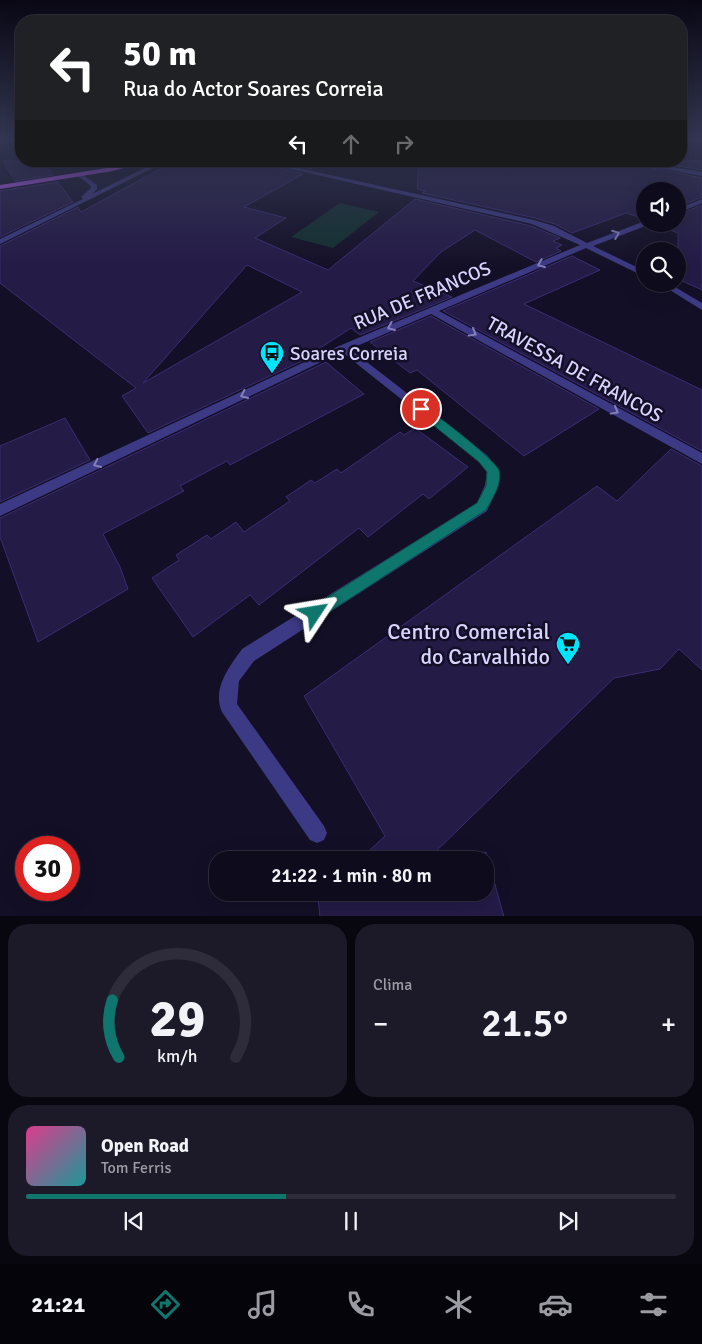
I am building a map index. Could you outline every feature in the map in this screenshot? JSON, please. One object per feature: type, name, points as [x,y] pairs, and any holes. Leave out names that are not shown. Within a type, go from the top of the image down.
[{"type":"main road","points":[[0,187],[35,182]]},
{"type":"street","points":[[74,204],[94,189],[91,182]]},
{"type":"street","points":[[0,242],[121,182]]},
{"type":"street","points":[[365,182],[513,216],[551,228],[636,270]]},
{"type":"street","points":[[686,208],[702,201]]},
{"type":"street","name":"RUA DE FRANCOS","points":[[0,510],[343,348],[586,245],[636,226]]},
{"type":"street","points":[[677,292],[702,307]]},
{"type":"street","name":"TRAVESSA DE FRANCOS","points":[[430,310],[702,459]]},
{"type":"street","points":[[317,833],[228,706],[231,678],[248,655],[482,507],[492,486],[493,478],[493,471],[483,458],[343,348]]},
{"type":"green space","points":[[340,203],[379,212],[333,248],[291,237]]},
{"type":"building","points":[[58,182],[73,202],[0,237],[0,191]]},
{"type":"building","points":[[137,182],[289,182],[244,207],[286,218],[255,238],[328,270],[415,199],[531,226],[560,238],[553,241],[562,245],[556,248],[561,251],[536,262],[475,230],[441,252],[413,281],[452,297],[360,335],[351,328],[314,352],[317,354],[148,433],[122,396],[136,388],[0,283],[0,246],[78,207],[81,212]],"holes":[[[247,265],[302,292],[143,383]]]},
{"type":"building","points":[[418,182],[702,182],[702,197],[686,204],[686,182],[636,182],[636,216],[626,213],[572,233],[555,224],[535,218],[422,193],[425,191],[417,189]]},
{"type":"building","points":[[702,205],[702,290],[686,283],[686,242],[678,242],[678,233],[675,232],[686,232],[686,212]]},
{"type":"building","points":[[572,256],[600,270],[524,304],[702,390],[702,451],[443,311]]},
{"type":"building","points":[[431,316],[599,409],[524,456],[417,370],[410,373],[370,342]]},
{"type":"building","points":[[326,362],[364,394],[230,465],[227,461],[180,486],[184,491],[103,534],[120,567],[128,589],[38,642],[0,537],[0,518]]},
{"type":"building","points":[[65,418],[90,460],[0,502],[0,446]]},
{"type":"building","points":[[415,428],[468,467],[429,499],[423,494],[368,537],[359,528],[259,605],[250,595],[193,637],[152,578],[179,560],[176,555],[207,535],[211,539],[236,522],[244,532],[290,501],[286,497],[311,480],[315,483],[337,469],[341,473],[400,432],[404,435]]},
{"type":"building","points":[[671,449],[702,466],[702,670],[679,649],[660,669],[614,678],[436,851],[369,851],[385,836],[304,696],[597,486],[617,501]]},
{"type":"building","points":[[494,881],[504,916],[320,916],[318,901],[494,901]]},
{"type":"place","name":"Soares Correia","points":[[272,374]]},
{"type":"place","name":"Centro Comercial do Carvalhido","points":[[568,665]]},
{"type":"route","points":[[315,613],[482,507],[492,486],[493,471],[483,458],[421,409]]}]
